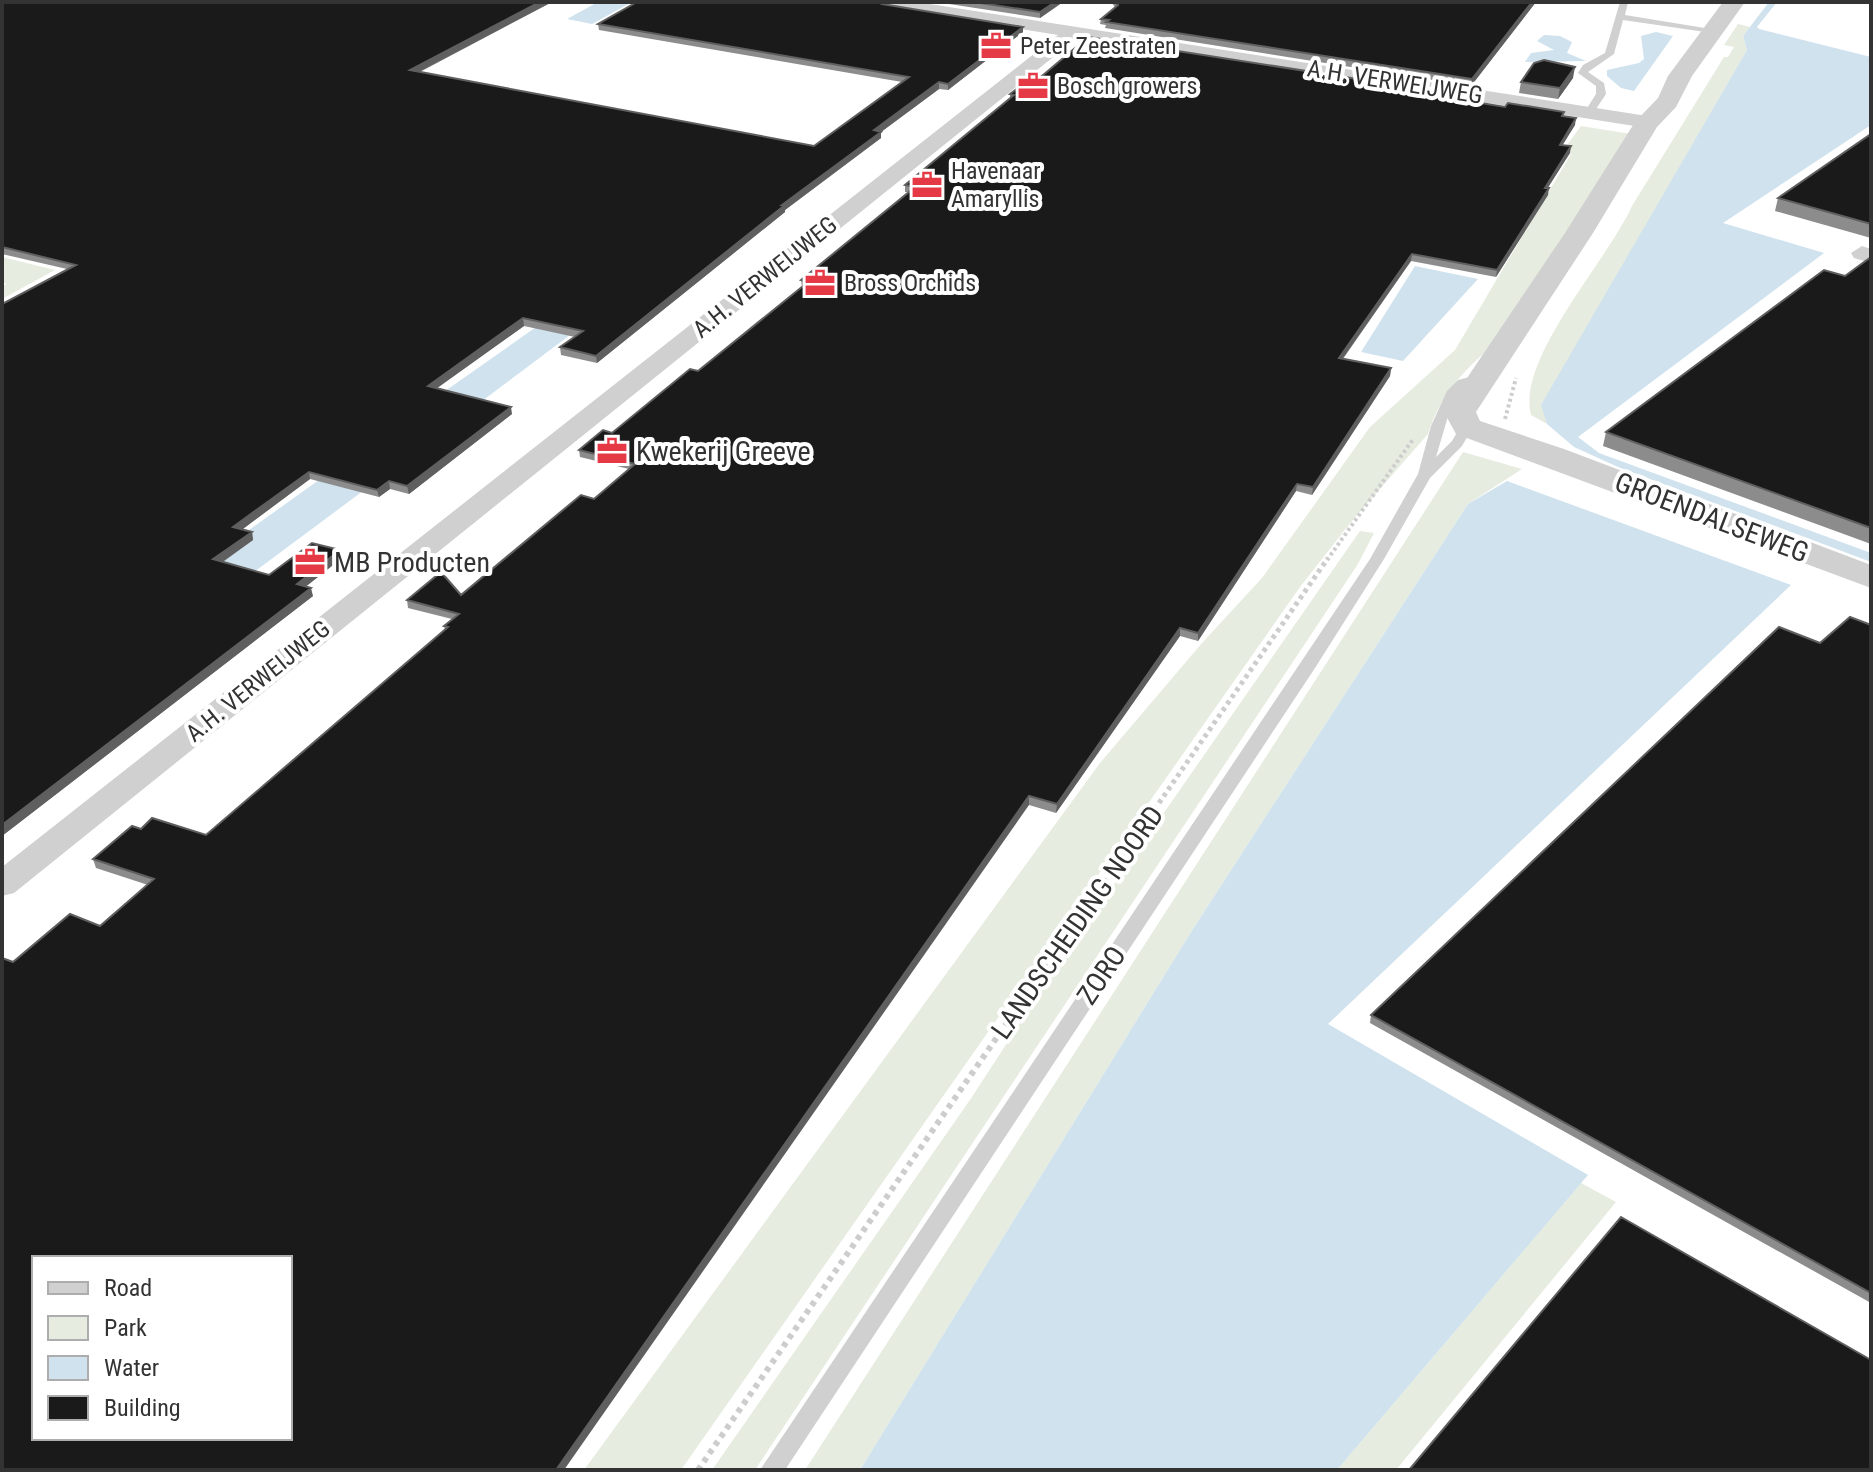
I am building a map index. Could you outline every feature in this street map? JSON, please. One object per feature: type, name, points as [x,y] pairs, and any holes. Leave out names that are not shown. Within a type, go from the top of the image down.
[{"type":"street","points":[[883,2],[1073,32]]},
{"type":"street","points":[[1478,403],[1647,122],[1660,113],[1678,86],[1680,76],[1734,2]]},
{"type":"street","name":"A.H. VERWEIJWEG","points":[[2,885],[1073,32],[1647,122]]},
{"type":"street","name":"GROENDALSEWEG","points":[[1478,403],[1514,446],[1552,456],[1871,577]]},
{"type":"lane","points":[[1589,113],[1601,94],[1601,85],[1583,73],[1586,67],[1609,54],[1624,2]]},
{"type":"lane","points":[[1619,19],[1710,32]]},
{"type":"lane","name":"ZORO","points":[[772,1470],[1377,559],[1424,476],[1434,438],[1452,395],[1461,383],[1478,403],[1457,443],[1424,476]]},
{"type":"path","name":"LANDSCHEIDING NOORD","points":[[698,1470],[1409,441],[1419,436],[1434,438]]},
{"type":"green space","points":[[1738,24],[1750,27],[1743,36],[1747,50],[1542,405],[1547,424],[1531,415],[1530,392],[1537,366],[1550,338],[1724,57],[1728,57],[1734,47],[1724,45]]},
{"type":"green space","points":[[1581,126],[1631,134],[1494,345],[1454,385],[1439,408],[1428,434],[1351,522],[1300,587],[681,1470],[584,1470],[1100,763],[1262,578],[1370,427],[1455,350],[1571,154],[1564,149]]},
{"type":"green space","points":[[2,257],[55,270],[2,299],[2,286],[7,284],[2,282]]},
{"type":"green space","points":[[1463,452],[1522,469],[1468,504],[1191,932],[860,1470],[805,1470]]},
{"type":"green space","points":[[1360,531],[1374,533],[1358,564],[755,1470],[712,1470],[972,1097],[1051,975]]},
{"type":"green space","points":[[1581,1183],[1616,1202],[1396,1470],[1337,1470]]},
{"type":"water","points":[[598,2],[632,2],[592,24],[567,19]]},
{"type":"water","points":[[1769,2],[1777,2],[1757,27],[1759,29],[1871,57],[1871,125],[1723,223],[1824,253],[1578,437],[1599,453],[1871,553],[1871,562],[1618,467],[1574,447],[1547,424],[1541,405],[1747,50],[1743,36]]},
{"type":"water","points":[[1656,32],[1673,36],[1634,91],[1621,88],[1607,76],[1607,70],[1639,63],[1644,59],[1641,36]]},
{"type":"water","points":[[1544,35],[1560,36],[1572,42],[1567,53],[1586,61],[1525,62],[1531,53],[1554,50],[1537,41]]},
{"type":"water","points":[[1415,266],[1478,279],[1403,361],[1361,352]]},
{"type":"water","points":[[539,325],[574,332],[478,404],[438,396]]},
{"type":"water","points":[[323,477],[367,488],[250,575],[206,561]]},
{"type":"water","points":[[1507,481],[1791,585],[1328,1024],[1588,1175],[1337,1470],[860,1470],[1191,932],[1468,504]]},
{"type":"building","points":[[2,2],[540,2],[410,70],[814,146],[909,77],[598,24],[637,2],[878,2],[1023,27],[948,84],[939,82],[874,130],[881,132],[782,205],[785,205],[596,356],[560,347],[583,331],[523,318],[428,386],[511,407],[407,486],[389,481],[377,490],[309,472],[233,527],[252,532],[213,559],[269,575],[312,543],[340,550],[297,584],[311,588],[2,825],[2,304],[76,265],[2,247]]},
{"type":"building","points":[[974,2],[1055,2],[1040,12]]},
{"type":"building","points":[[1116,2],[1532,2],[1472,79],[1101,19],[1118,5]]},
{"type":"building","points":[[1088,37],[1460,95],[1457,99],[1505,107],[1508,103],[1564,112],[1562,116],[1576,118],[1560,145],[1571,146],[1545,188],[1549,188],[1497,270],[1412,254],[1339,358],[1391,368],[1313,487],[1297,484],[1198,633],[1180,628],[1057,804],[1029,796],[556,1470],[2,1470],[2,958],[13,962],[70,914],[100,926],[154,879],[93,859],[132,826],[141,829],[152,818],[206,835],[448,627],[444,626],[459,614],[407,600],[441,572],[461,595],[581,495],[594,499],[635,464],[579,450],[603,430],[612,433],[690,369],[698,371],[808,282],[801,280],[915,187],[905,185],[1035,75],[1042,76]]},
{"type":"building","points":[[1544,60],[1575,67],[1560,88],[1521,82],[1534,63]]},
{"type":"building","points":[[1871,134],[1871,224],[1778,198]]},
{"type":"building","points":[[1871,257],[1871,528],[1606,432],[1824,270],[1845,276]]},
{"type":"building","points":[[1850,617],[1871,625],[1871,1293],[1371,1015],[1779,627],[1820,643]]},
{"type":"building","points":[[1621,1217],[1871,1360],[1871,1470],[1409,1470]]},
{"type":"place","name":"Peter Zeestraten","points":[[996,46]]},
{"type":"place","name":"Bosch growers","points":[[1033,86]]},
{"type":"place","name":"Havenaar Amaryllis","points":[[927,185]]},
{"type":"place","name":"Bross Orchids","points":[[820,283]]},
{"type":"place","name":"Kwekerij Greeve","points":[[612,451]]},
{"type":"place","name":"MB Producten","points":[[310,562]]}]
